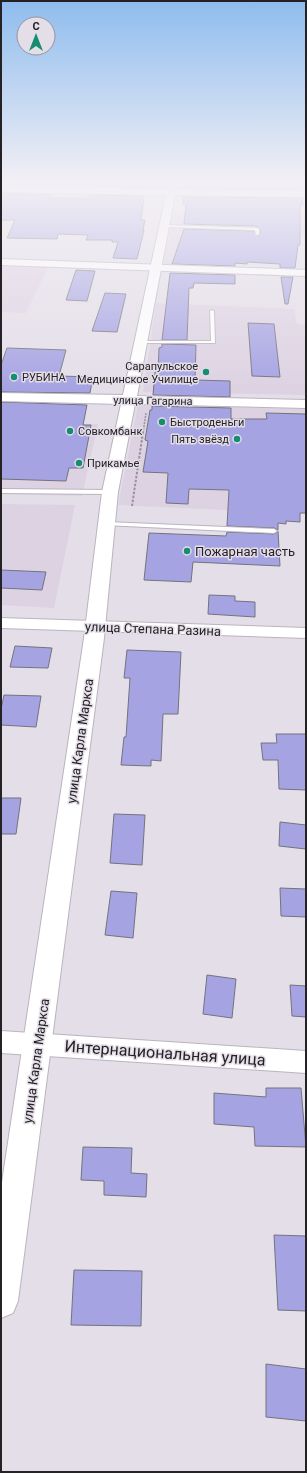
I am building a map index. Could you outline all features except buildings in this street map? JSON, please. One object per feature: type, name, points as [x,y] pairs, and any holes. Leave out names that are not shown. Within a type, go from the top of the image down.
[{"type":"main road","name":"улица Карла Маркса","points":[[1,1301],[96,627],[110,492],[139,405],[142,342],[160,252]]},
{"type":"main road","name":"улица Гагарина","points":[[1,397],[139,405],[306,404]]},
{"type":"street","points":[[1,262],[306,273]]},
{"type":"street","name":"улица Степана Разина","points":[[1,623],[306,633]]},
{"type":"street","name":"Интернациональная улица","points":[[1,1042],[306,1062]]},
{"type":"lane","points":[[142,342],[213,342],[212,310]]},
{"type":"lane","points":[[1,491],[110,492]]},
{"type":"lane","points":[[106,524],[274,531]]},
{"type":"path","points":[[132,506],[139,405]]},
{"type":"shaded area","points":[[166,252],[227,252],[224,266],[164,264]]},
{"type":"shaded area","points":[[1,264],[49,265],[26,313],[1,312]]},
{"type":"shaded area","points":[[156,303],[294,309],[297,324],[306,325],[306,395],[143,392]]},
{"type":"shaded area","points":[[138,405],[306,409],[306,514],[118,505]]},
{"type":"shaded area","points":[[1,422],[98,424],[82,496],[1,494]]},
{"type":"shaded area","points":[[1,504],[75,505],[54,608],[1,605]]},
{"type":"place","name":"Сарапульское Медицинское Училище","points":[[206,372]]},
{"type":"place","name":"РУБИНА","points":[[14,377]]},
{"type":"place","name":"Быстроденьги","points":[[162,422]]},
{"type":"place","name":"Совкомбанк","points":[[70,431]]},
{"type":"place","name":"Пять звёзд","points":[[237,439]]},
{"type":"place","name":"Прикамье","points":[[79,463]]},
{"type":"place","name":"Пожарная часть","points":[[187,551]]}]
